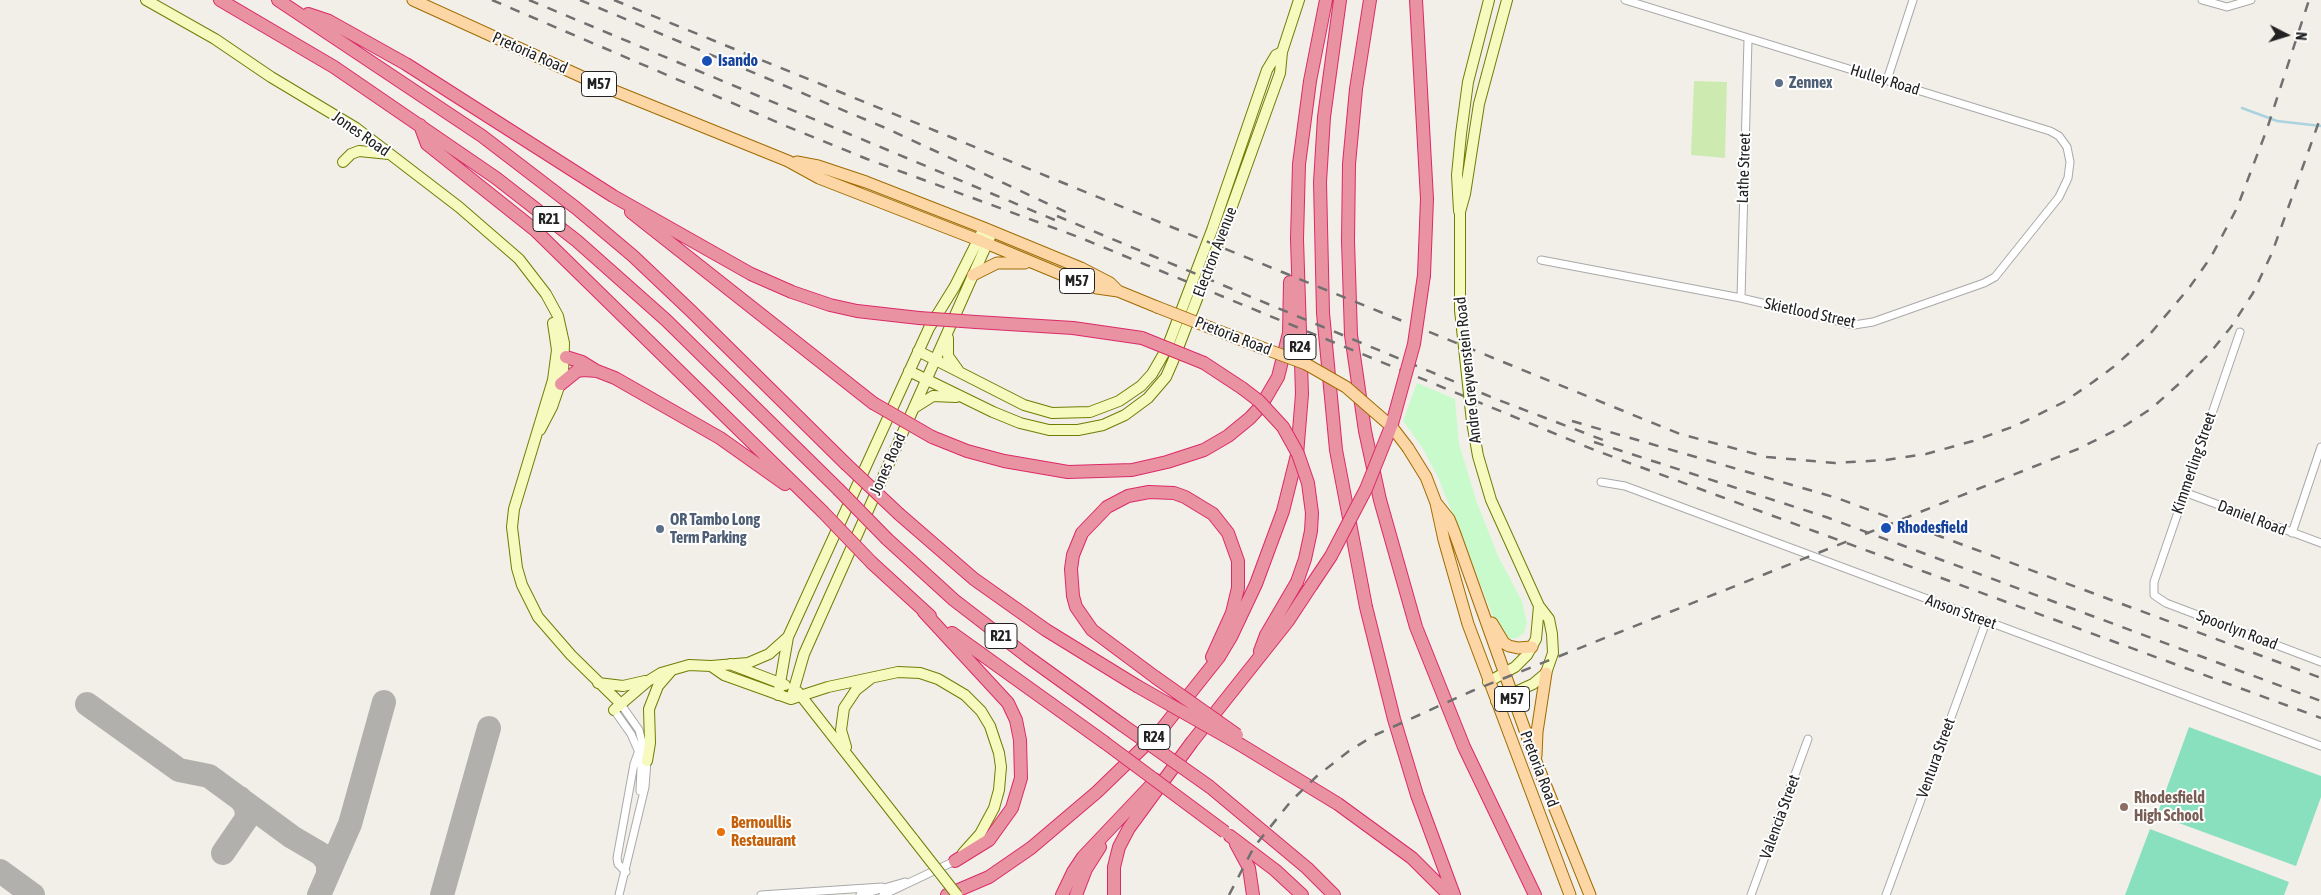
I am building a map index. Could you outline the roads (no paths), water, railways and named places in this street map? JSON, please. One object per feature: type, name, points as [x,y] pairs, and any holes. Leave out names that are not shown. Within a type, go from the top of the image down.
[{"type":"highway","name":"R21","points":[[220,0],[334,67],[420,125],[496,178],[577,241],[666,320],[887,539],[954,600],[1121,724],[1210,787],[1306,868],[1334,895]]},
{"type":"highway","name":"R21","points":[[278,0],[482,136],[576,208],[633,256],[692,311],[846,464],[974,580],[1046,630],[1137,686],[1241,741]]},
{"type":"highway","name":"R24","points":[[989,877],[1032,848],[1097,792],[1161,730],[1205,675],[1231,637],[1256,584],[1283,512],[1297,455],[1302,394],[1297,239],[1299,164],[1310,81],[1326,0]]},
{"type":"highway","points":[[1340,0],[1324,117],[1320,191],[1322,313],[1336,450],[1366,607],[1394,719],[1418,795],[1454,895]]},
{"type":"highway","points":[[1370,0],[1356,89],[1349,164],[1348,241],[1351,334],[1365,431],[1380,500],[1416,627],[1464,747],[1535,895]]},
{"type":"highway","name":"R24","points":[[1122,816],[1192,742],[1288,621],[1331,556],[1362,497],[1392,424],[1414,344],[1424,276],[1426,199],[1416,0]]},
{"type":"highway","points":[[295,10],[329,21],[406,64],[613,196],[743,270],[792,292],[856,311],[919,318],[1074,328],[1142,338],[1204,363],[1242,388],[1271,412],[1283,427],[1298,454],[1308,483],[1312,513],[1311,530],[1305,559],[1296,582],[1266,635],[1257,661]]},
{"type":"highway","points":[[420,125],[427,144],[534,230],[924,612],[1008,703],[1016,720],[1020,740],[1021,778],[1012,808],[988,840],[955,861]]},
{"type":"highway","points":[[613,196],[640,220],[874,403],[932,437],[967,451],[1030,467],[1068,472],[1101,472],[1132,470],[1184,457],[1215,444],[1239,428],[1261,406],[1278,376],[1287,348],[1291,225],[1299,164]]},
{"type":"highway","points":[[566,358],[582,362],[633,387],[720,438],[809,499]]},
{"type":"highway","points":[[560,384],[577,371],[597,371]]},
{"type":"highway","points":[[1205,675],[1235,601],[1239,575],[1236,554],[1228,533],[1213,514],[1185,497],[1174,493],[1149,492],[1118,500],[1107,507],[1088,525],[1077,543],[1073,555],[1071,583],[1076,607],[1092,630],[1256,754],[1338,804],[1412,858],[1449,895]]},
{"type":"highway","points":[[924,612],[1104,742],[1227,834],[1275,870],[1302,895]]},
{"type":"highway","points":[[1114,895],[1114,867],[1119,847],[1142,810],[1192,742]]},
{"type":"highway","points":[[1062,895],[1083,856],[1122,816]]},
{"type":"highway","points":[[1076,895],[1086,869],[1122,816]]},
{"type":"highway","points":[[1227,834],[1243,854],[1249,868],[1253,895]]},
{"type":"highway","points":[[947,895],[989,877]]},
{"type":"main road","name":"Jones Road","points":[[146,0],[215,39],[271,77],[356,128],[508,248],[530,271],[558,316],[566,358],[560,384],[520,484],[514,509],[512,527],[516,568],[538,617],[552,635],[611,696],[617,707]]},
{"type":"main road","name":"Pretoria Road","points":[[413,0],[600,85],[788,161],[819,178],[982,241],[1036,265],[1097,288],[1118,291],[1306,364],[1346,387],[1368,404],[1392,427],[1426,477],[1436,503],[1452,571],[1488,682],[1570,895]]},
{"type":"main road","name":"Electron Avenue","points":[[909,371],[1020,423],[1049,430],[1064,431],[1092,428],[1114,421],[1136,407],[1158,388],[1174,361],[1226,225],[1280,73],[1282,52],[1299,0]]},
{"type":"main road","name":"Andre Greyvenstein Road","points":[[1460,212],[1457,203],[1456,176],[1468,82],[1489,0]]},
{"type":"main road","name":"Andre Greyvenstein Road","points":[[1507,0],[1489,58],[1479,104],[1465,194],[1460,212],[1460,310],[1472,422],[1478,456],[1491,500],[1539,606],[1549,619],[1553,653],[1546,673]]},
{"type":"main road","name":"Electron Avenue","points":[[918,351],[1024,405],[1045,411],[1066,414],[1090,412],[1119,401],[1141,386],[1152,374],[1166,348],[1215,221],[1268,70],[1276,55],[1282,52]]},
{"type":"main road","points":[[343,162],[351,154],[359,151],[390,154]]},
{"type":"main road","name":"Pretoria Road","points":[[788,161],[818,166],[858,179],[988,230],[1081,268],[1110,283],[1118,291]]},
{"type":"main road","name":"Jones Road","points":[[788,637],[918,351],[988,230]]},
{"type":"main road","name":"Jones Road","points":[[795,688],[804,654],[973,275],[982,241]]},
{"type":"main road","points":[[973,275],[997,262],[1036,265]]},
{"type":"main road","name":"Jones Road","points":[[540,430],[557,362],[555,332],[549,300]]},
{"type":"main road","points":[[948,332],[948,356],[960,372]]},
{"type":"main road","points":[[913,409],[933,396],[964,398]]},
{"type":"main road","name":"Pretoria Road","points":[[1436,503],[1448,519],[1537,764],[1590,895]]},
{"type":"main road","points":[[1479,600],[1504,643],[1514,648],[1532,647]]},
{"type":"main road","name":"Andre Greyvenstein Road","points":[[1488,682],[1515,666],[1532,647],[1537,631],[1539,606]]},
{"type":"main road","points":[[598,683],[623,686],[648,681],[671,670],[689,665],[712,666],[759,659],[775,649],[788,637]]},
{"type":"main road","points":[[778,695],[788,637]]},
{"type":"main road","points":[[730,664],[795,688],[797,698],[853,761],[957,895]]},
{"type":"main road","points":[[712,666],[724,675],[778,695],[797,698],[828,687],[875,676],[913,673],[938,679],[965,695],[981,712],[990,726],[999,753],[999,790],[994,808],[984,828],[955,861]]},
{"type":"main road","points":[[648,760],[650,743],[649,708],[658,686],[671,670]]},
{"type":"main road","points":[[1496,701],[1533,684],[1546,673]]},
{"type":"main road","points":[[1537,764],[1537,732],[1546,673]]},
{"type":"main road","points":[[853,761],[842,736],[842,715],[847,702],[856,690],[875,676]]},
{"type":"main road","points":[[617,707],[648,681]]},
{"type":"street","name":"Hulley Road","points":[[1625,0],[2050,131],[2064,141],[2070,162]]},
{"type":"street","points":[[1887,80],[1913,0]]},
{"type":"street","points":[[2202,0],[2228,7],[2251,0]]},
{"type":"street","name":"Lathe Street","points":[[1741,298],[1748,39]]},
{"type":"street","name":"Skietlood Street","points":[[1541,260],[1741,298],[1854,325],[1873,322],[1986,282],[2001,271],[2058,197],[2068,178],[2070,162]]},
{"type":"street","name":"Kimmerling Street","points":[[2154,595],[2154,582],[2240,332]]},
{"type":"street","points":[[2292,533],[2321,447]]},
{"type":"street","name":"Anson Street","points":[[1601,482],[1625,486],[2321,746]]},
{"type":"street","name":"Daniel Road","points":[[2184,492],[2321,543]]},
{"type":"street","name":"Spoorlyn Road","points":[[2154,595],[2166,603],[2321,662]]},
{"type":"street","name":"Ventura Street","points":[[1886,895],[1986,622]]},
{"type":"street","points":[[617,707],[639,730],[648,760],[645,787],[640,799]]},
{"type":"street","points":[[617,707],[631,734],[641,768],[640,799],[626,872],[619,895]]},
{"type":"street","name":"Valencia Street","points":[[1751,895],[1808,739]]},
{"type":"street","points":[[626,872],[618,864],[617,858],[634,764],[638,753]]},
{"type":"street","points":[[860,895],[882,891],[916,880],[955,861]]},
{"type":"street","points":[[965,895],[989,877]]},
{"type":"street","points":[[761,895],[882,891]]},
{"type":"waterway","points":[[2242,108],[2277,121],[2321,126]]},
{"type":"railway","points":[[492,0],[786,126],[867,159],[1081,238],[1597,451],[2321,718]]},
{"type":"railway","points":[[529,0],[1062,223]]},
{"type":"railway","points":[[580,0],[888,129],[1070,214]]},
{"type":"railway","points":[[614,0],[1680,434],[1767,457],[1835,463],[1886,460],[1926,454],[1973,441],[2015,426],[2064,402],[2116,365],[2150,334],[2189,288],[2211,257],[2237,208],[2267,129],[2309,0]]},
{"type":"railway","points":[[1865,534],[2078,449],[2126,425],[2152,408],[2181,382],[2209,354],[2231,327],[2253,293],[2272,253],[2321,116]]},
{"type":"railway","points":[[1057,216],[1496,399],[1603,440]]},
{"type":"railway","points":[[1572,421],[1837,498],[2321,678]]},
{"type":"railway","points":[[1594,442],[1826,517],[2321,701]]},
{"type":"railway","points":[[1229,895],[1254,847],[1292,800],[1317,776],[1349,751],[1375,735],[1472,691],[1848,541]]},
{"type":"place","name":"Isando","points":[[707,61]]},
{"type":"place","name":"Zennex","points":[[1779,83]]},
{"type":"place","name":"Rhodesfield","points":[[1886,528]]},
{"type":"place","name":"OR Tambo Long Term Parking","points":[[660,529]]},
{"type":"place","name":"Rhodesfield High School","points":[[2124,807]]},
{"type":"place","name":"Bernoullis Restaurant","points":[[721,832]]}]
